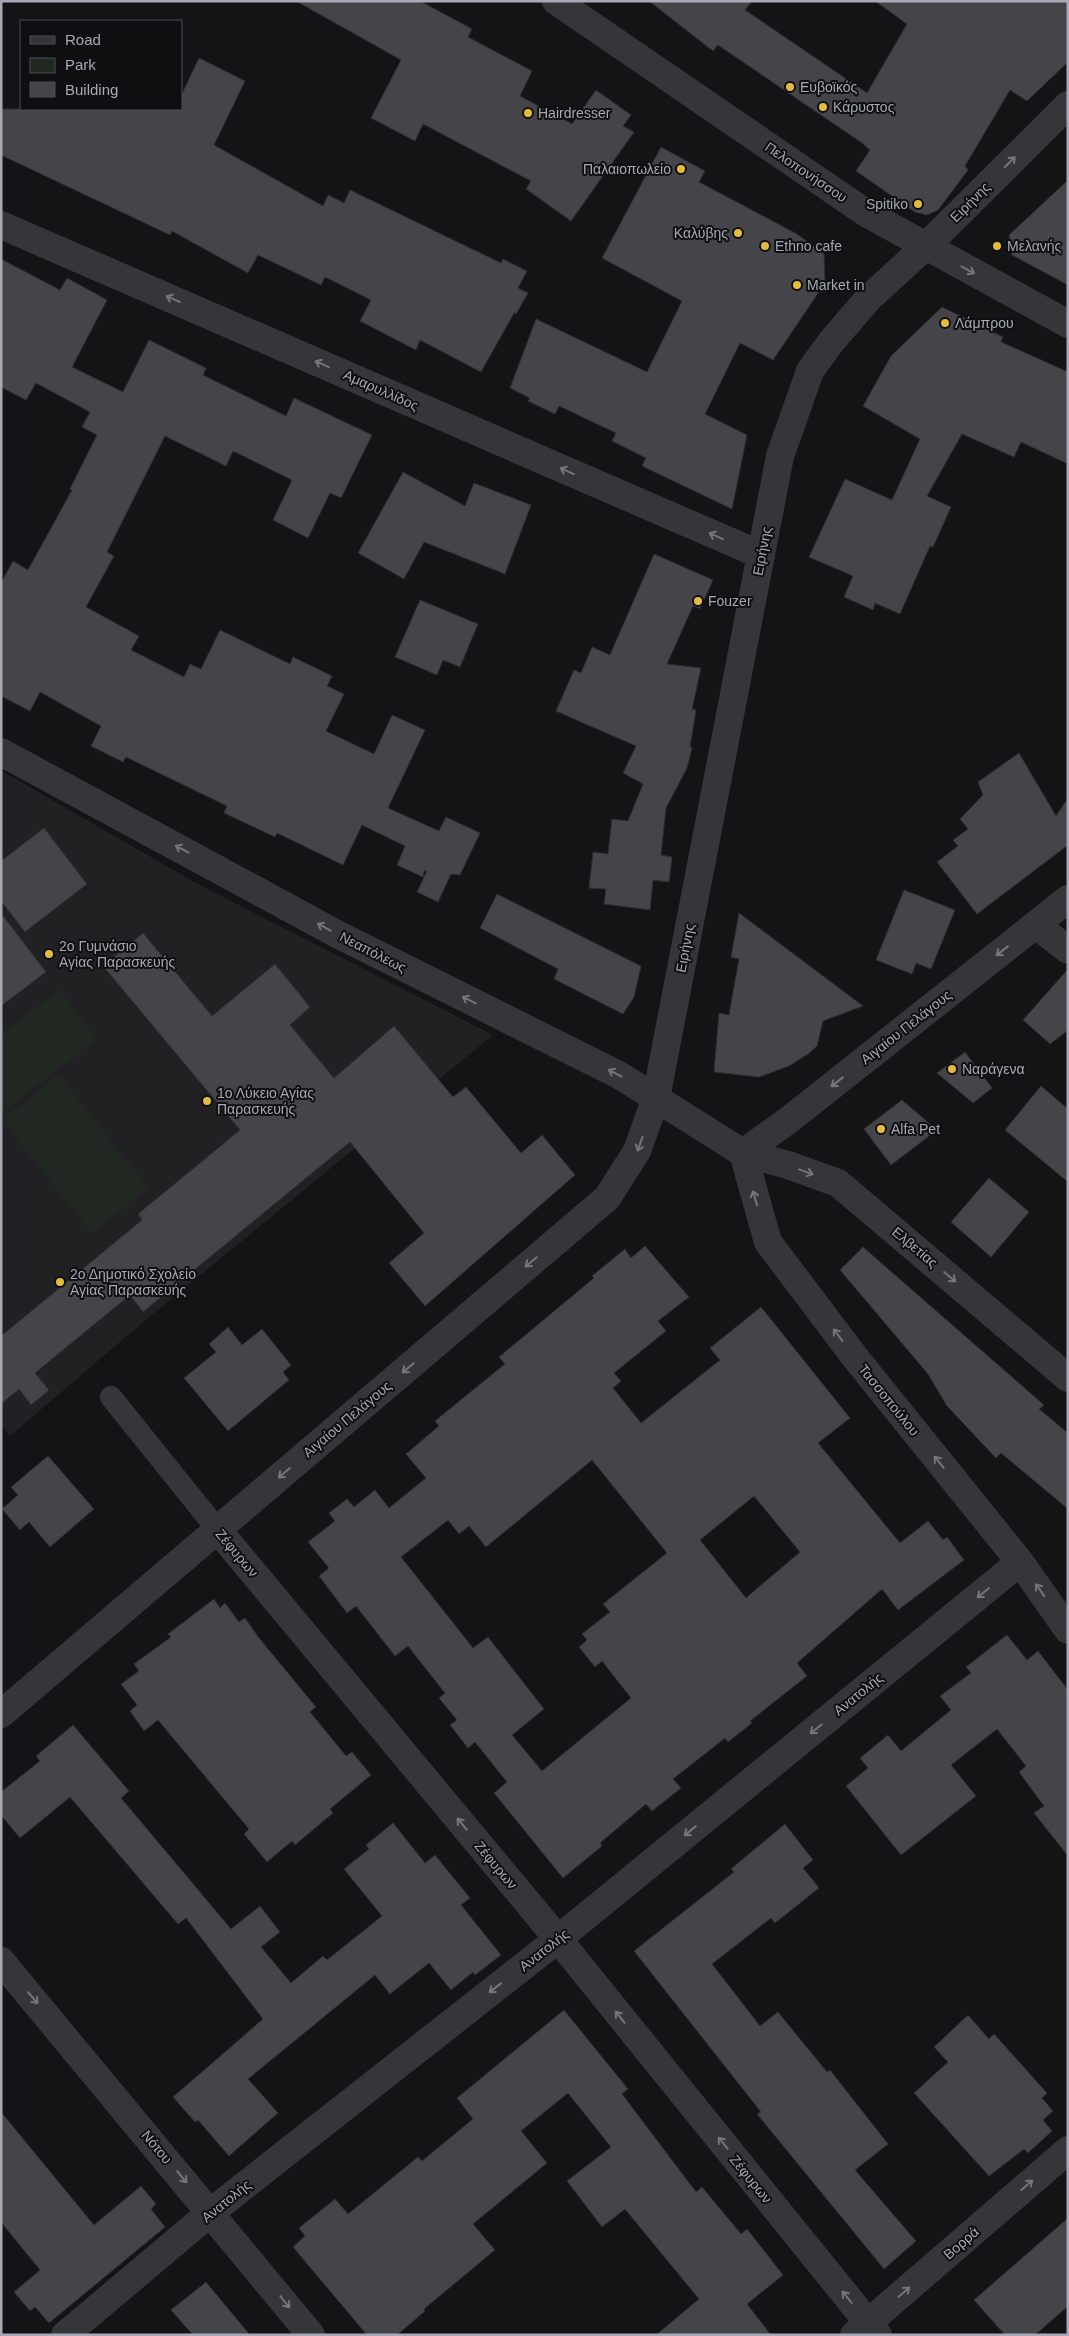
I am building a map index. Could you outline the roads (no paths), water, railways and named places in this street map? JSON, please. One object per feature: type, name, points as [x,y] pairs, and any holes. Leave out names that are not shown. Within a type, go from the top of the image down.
[{"type":"street","name":"Πελοπονήσσου","points":[[556,1],[866,213],[1068,324]]},
{"type":"street","name":"Ειρήνης","points":[[656,1098],[780,456],[810,371],[831,342],[868,299],[926,246],[1068,105]]},
{"type":"street","name":"Αμαρυλλίδος","points":[[1,224],[761,555]]},
{"type":"street","name":"Νεαπόλεως","points":[[1,752],[337,934],[619,1075],[743,1153]]},
{"type":"street","name":"Αιγαίου Πελάγους","points":[[743,1153],[790,1119],[1068,899]]},
{"type":"street","points":[[1036,925],[1068,950]]},
{"type":"street","name":"Αιγαίου Πελάγους","points":[[1,1714],[608,1198],[638,1151],[656,1098]]},
{"type":"street","name":"Ελβετίας","points":[[743,1153],[838,1183],[1068,1378]]},
{"type":"street","name":"Τασσοπούλου","points":[[743,1153],[768,1242],[854,1356],[1020,1562],[1068,1630]]},
{"type":"street","name":"Ζέφυρων","points":[[111,1397],[217,1529],[558,1939],[866,2331]]},
{"type":"street","name":"Ανατολής","points":[[65,2335],[211,2212],[558,1939],[1020,1562]]},
{"type":"street","name":"Νότου","points":[[1,1961],[211,2212],[311,2335]]},
{"type":"street","name":"Βορρά","points":[[866,2331],[1068,2150]]},
{"type":"place","name":"Ευβοϊκός","points":[[790,87]]},
{"type":"place","name":"Κάρυστος","points":[[823,107]]},
{"type":"place","name":"Hairdresser","points":[[528,113]]},
{"type":"place","name":"Παλαιοπωλείο","points":[[681,169]]},
{"type":"place","name":"Spitiko","points":[[918,204]]},
{"type":"place","name":"Καλύβης","points":[[738,233]]},
{"type":"place","name":"Ethno cafe","points":[[765,246]]},
{"type":"place","name":"Μελανής","points":[[997,246]]},
{"type":"place","name":"Market in","points":[[797,285]]},
{"type":"place","name":"Λάμπρου","points":[[945,323]]},
{"type":"place","name":"Fouzer","points":[[698,601]]},
{"type":"place","name":"2ο Γυμνάσιο Αγίας Παρασκευής","points":[[49,954]]},
{"type":"place","name":"Ναράγενα","points":[[952,1069]]},
{"type":"place","name":"1ο Λύκειο Αγίας Παρασκευής","points":[[207,1101]]},
{"type":"place","name":"Alfa Pet","points":[[881,1129]]},
{"type":"place","name":"2ο Δημοτικό Σχολείο Αγίας Παρασκευής","points":[[60,1282]]}]
